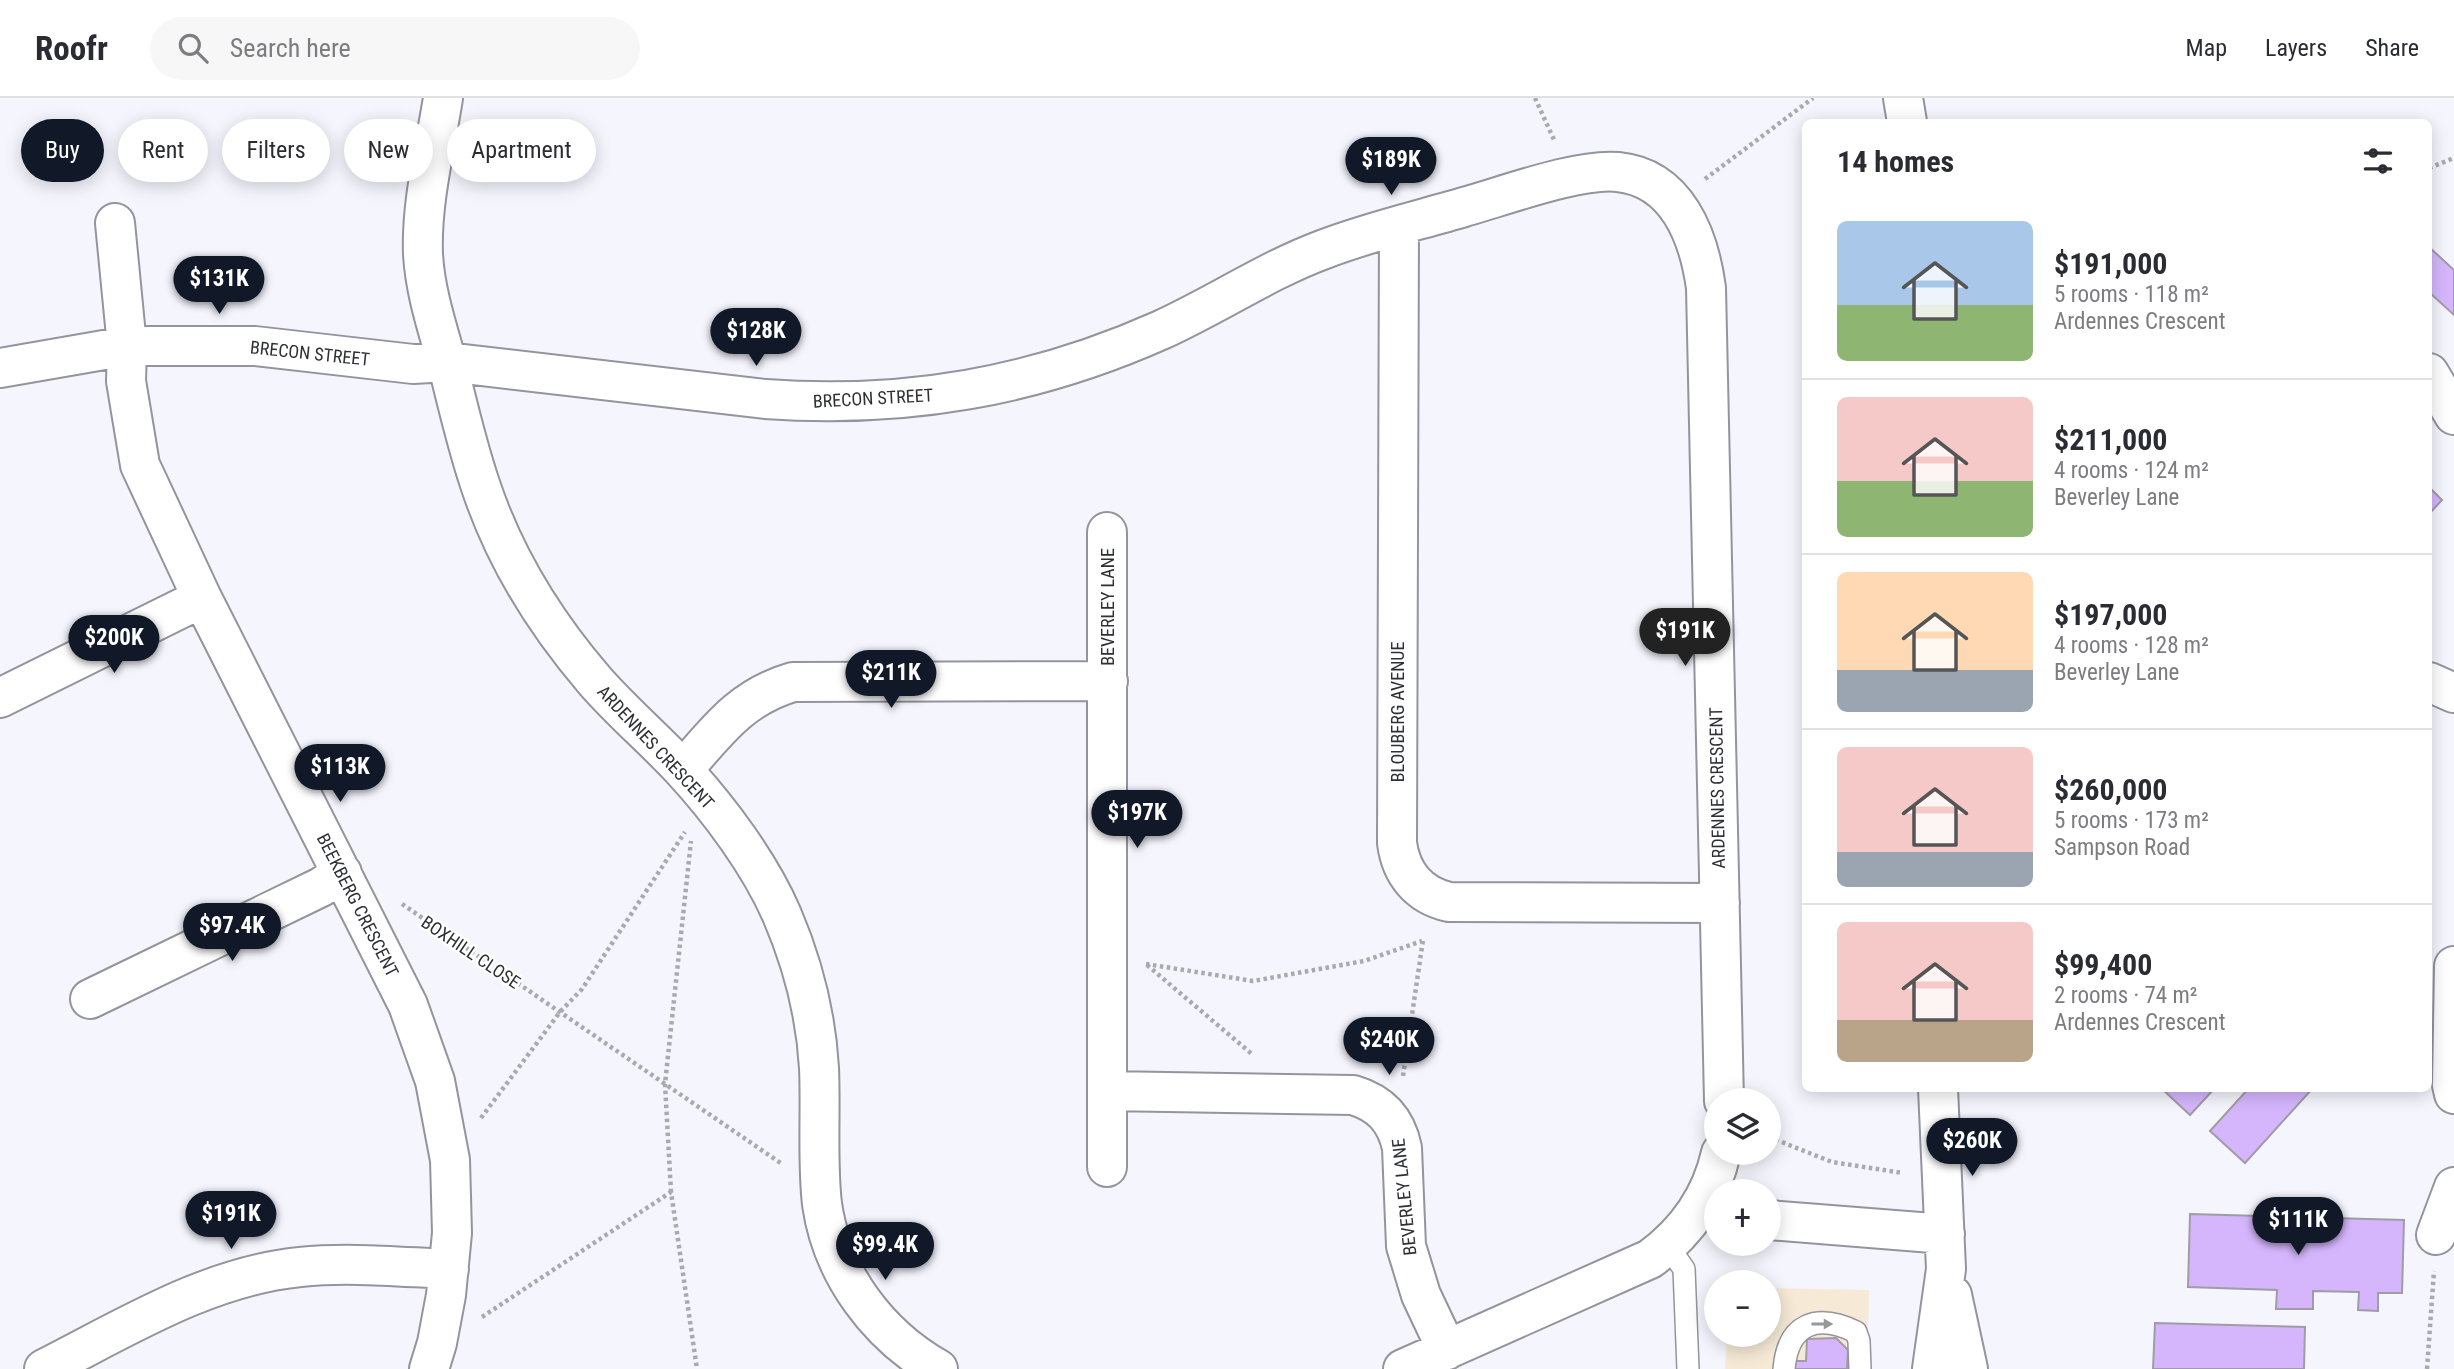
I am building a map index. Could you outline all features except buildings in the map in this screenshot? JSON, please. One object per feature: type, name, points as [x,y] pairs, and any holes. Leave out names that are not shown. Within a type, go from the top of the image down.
[{"type":"street","name":"ARDENNES CRESCENT","points":[[443,98],[423,226],[423,258],[427,283],[480,485],[522,580],[547,620],[574,657],[605,692],[683,770],[701,811],[736,836],[761,873],[781,912],[806,981],[819,1068],[822,1203],[829,1235],[840,1264],[874,1318],[897,1340],[938,1369]]},
{"type":"street","points":[[1903,98],[1906,119]]},
{"type":"street","name":"BRECON STREET","points":[[0,368],[127,346],[255,346],[413,364],[447,362],[765,399],[812,402],[912,399],[1017,380],[1115,349],[1205,309],[1294,261],[1323,249],[1545,184],[1599,172],[1619,172],[1639,177],[1657,186],[1682,214]]},
{"type":"street","name":"ARDENNES CRESCENT","points":[[1682,214],[1704,270],[1707,305],[1724,1088]]},
{"type":"street","name":"BEEKBERG CRESCENT","points":[[115,223],[127,346],[126,381],[140,465],[202,598],[408,1004],[435,1081],[450,1160],[453,1197],[448,1282],[437,1343],[429,1369]]},
{"type":"street","name":"BLOUBERG AVENUE","points":[[1399,226],[1397,843],[1399,857],[1413,883],[1434,897]]},
{"type":"street","points":[[2432,378],[2454,415]]},
{"type":"street","name":"BEVERLEY LANE","points":[[1107,532],[1107,1167]]},
{"type":"street","points":[[0,698],[202,598]]},
{"type":"street","name":"BEVERLEY LANE","points":[[683,770],[742,706],[764,692],[793,682],[1108,681]]},
{"type":"street","points":[[2432,683],[2454,693]]},
{"type":"street","points":[[90,999],[321,887],[342,873]]},
{"type":"street","points":[[1434,897],[1449,902],[1720,902]]},
{"type":"street","points":[[2432,968],[2454,966],[2454,1094]]},
{"type":"street","name":"BEVERLEY LANE","points":[[1107,1091],[1353,1095],[1376,1104],[1395,1126],[1402,1148],[1406,1246],[1421,1295],[1447,1350]]},
{"type":"street","points":[[1938,1092],[1945,1251],[1968,1369]]},
{"type":"street","points":[[2436,1235],[2454,1187]]},
{"type":"street","points":[[1403,1369],[1630,1270],[1668,1246],[1704,1217]]},
{"type":"street","points":[[1781,1222],[1945,1251]]},
{"type":"street","points":[[1932,1369],[1945,1251]]},
{"type":"street","points":[[44,1369],[178,1302],[219,1285],[261,1273],[301,1266],[341,1265],[448,1282]]},
{"type":"lane","points":[[1668,1246],[1684,1269],[1688,1369]]},
{"type":"lane","points":[[1784,1369],[1791,1339],[1805,1325],[1822,1322],[1856,1332],[1860,1369]]},
{"type":"path","points":[[1682,214],[1814,98]]},
{"type":"path","points":[[2432,167],[2454,158]]},
{"type":"path","points":[[450,1160],[559,1012],[582,989],[701,811]]},
{"type":"path","points":[[697,1369],[671,1192],[666,1084],[701,811]]},
{"type":"path","points":[[1395,1126],[1422,941],[1434,897]]},
{"type":"path","name":"BOXHILL CLOSE","points":[[394,898],[795,1173],[822,1203]]},
{"type":"path","points":[[1108,958],[1253,981],[1364,961],[1422,941]]},
{"type":"path","points":[[1146,964],[1283,1081],[1284,1094]]},
{"type":"path","points":[[1781,1142],[1832,1162],[1942,1179]]},
{"type":"path","points":[[448,1282],[476,1321],[671,1192]]},
{"type":"path","points":[[2427,1369],[2436,1235]]},
{"type":"shaded area","points":[[1781,1288],[1869,1290],[1867,1369],[1725,1369],[1726,1347],[1781,1347]]}]
